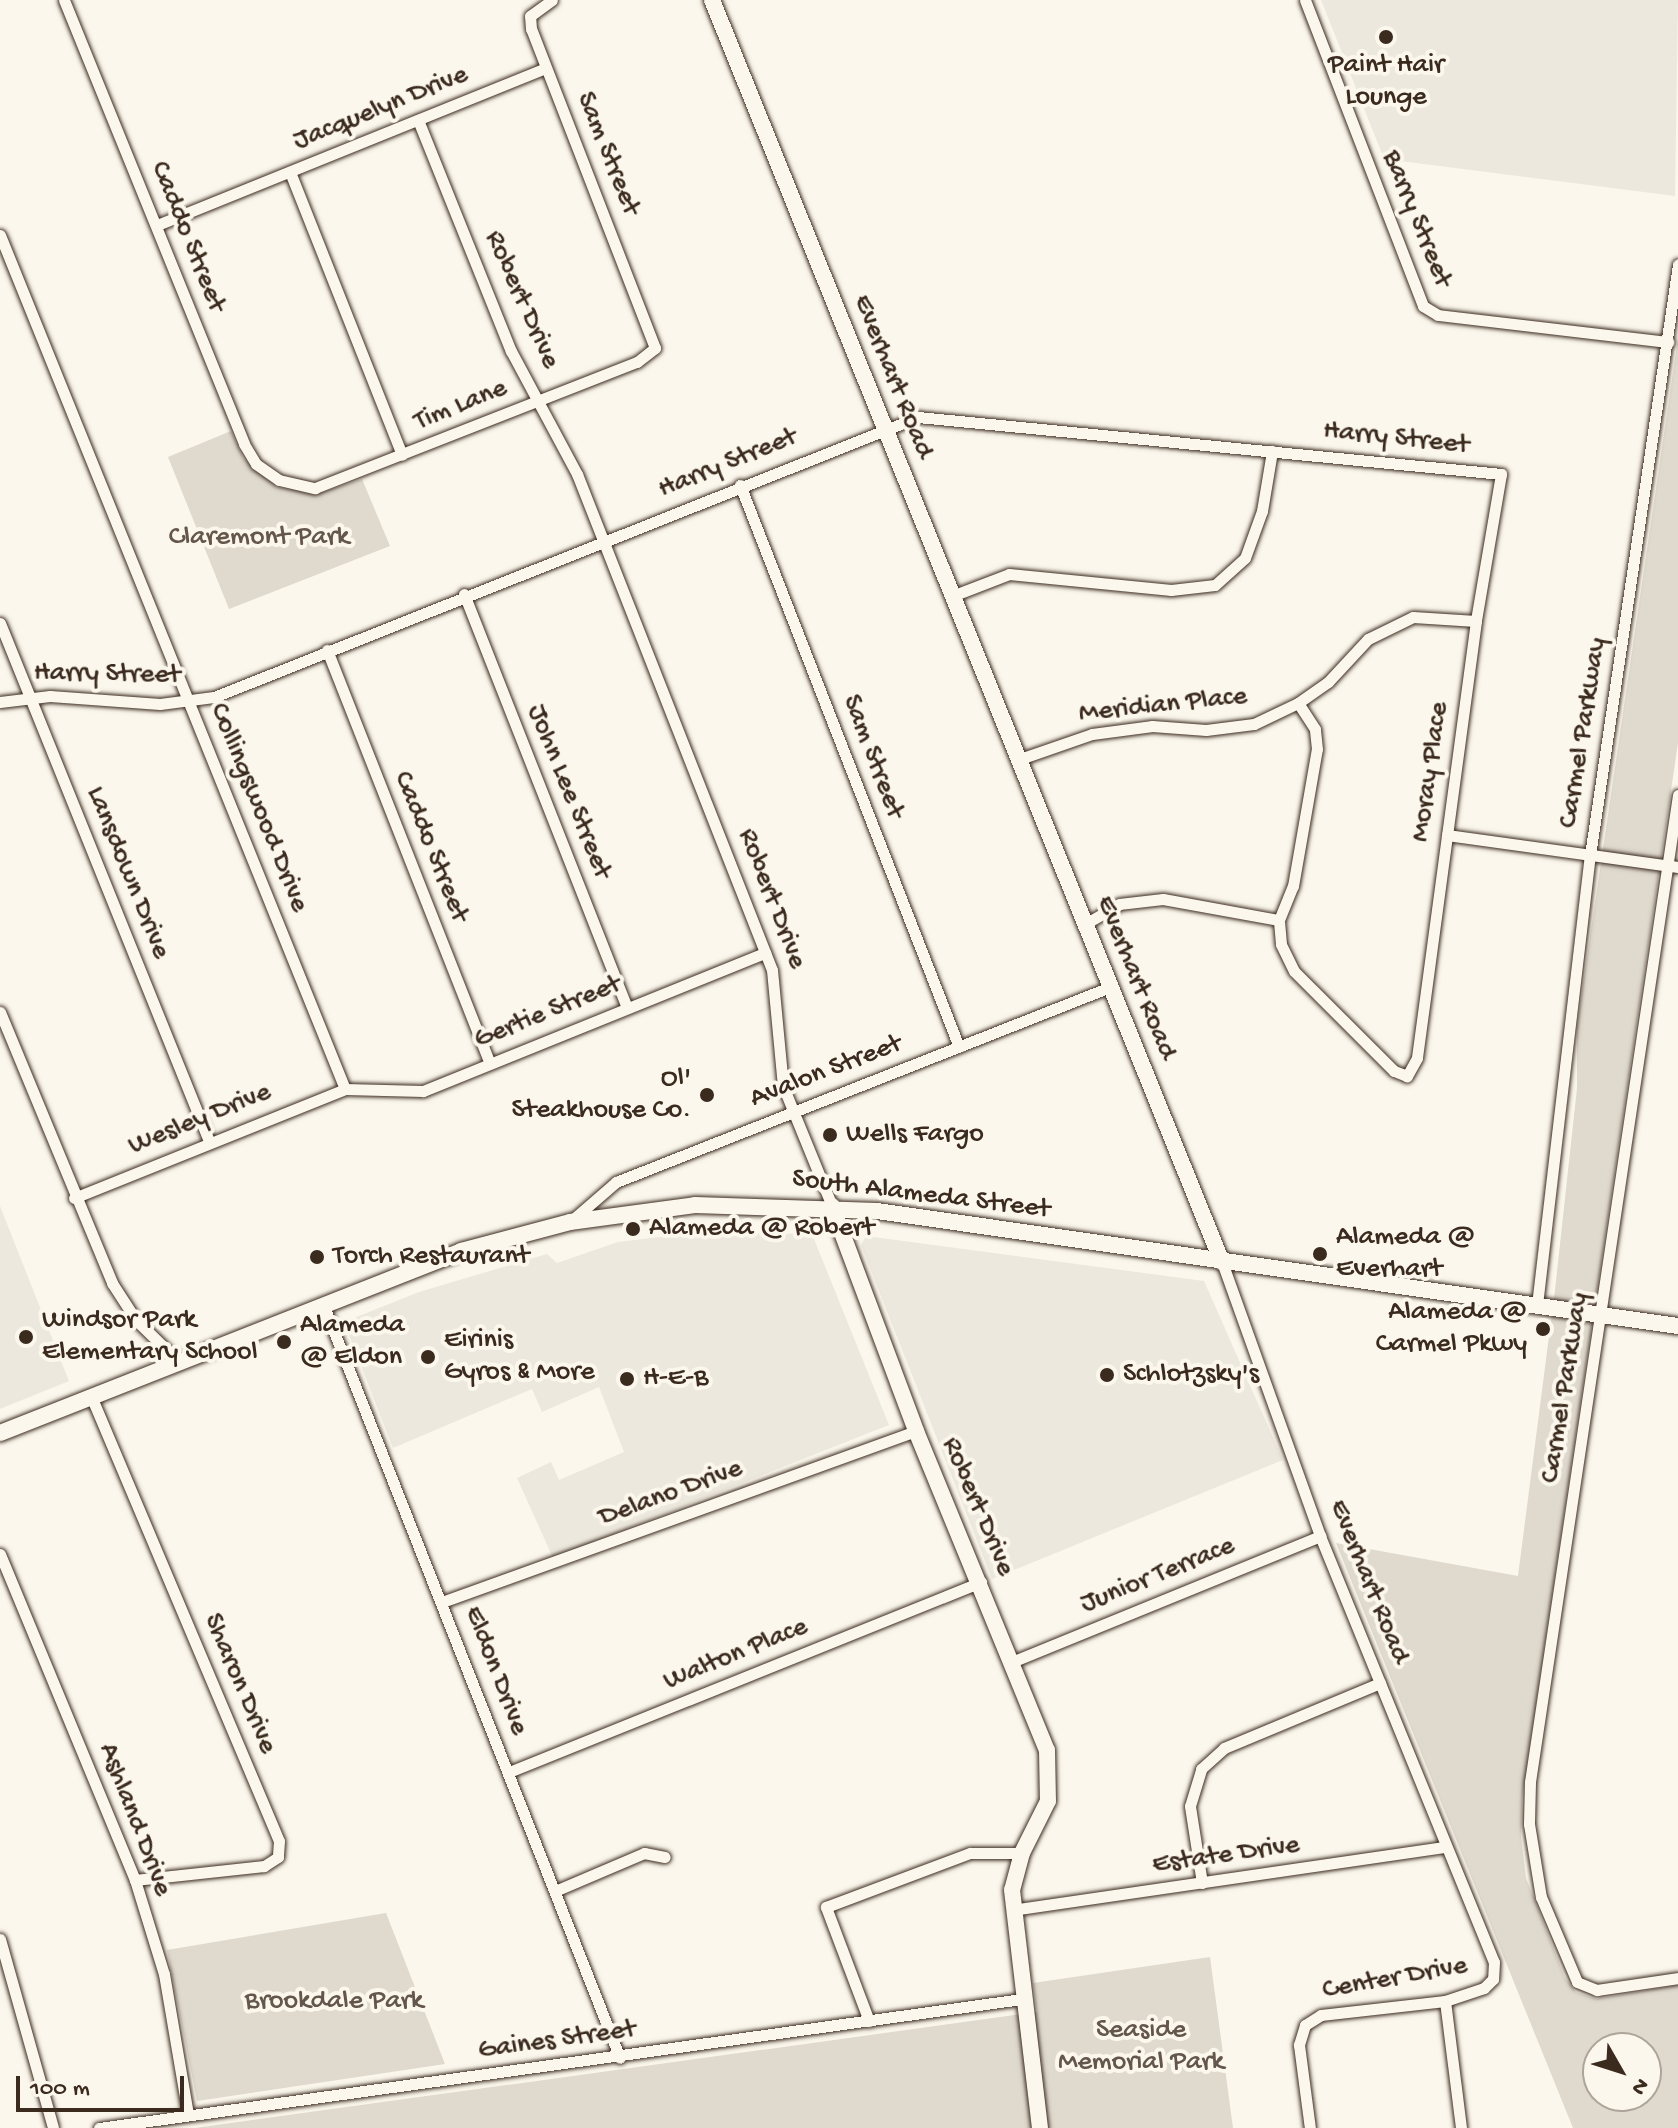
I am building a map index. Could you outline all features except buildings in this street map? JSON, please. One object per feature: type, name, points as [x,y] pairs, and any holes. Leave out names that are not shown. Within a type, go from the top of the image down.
[{"type":"main road","name":"Everhart Road","points":[[712,0],[1222,1262]]},
{"type":"main road","name":"South Alameda Street","points":[[0,1433],[461,1251],[570,1222],[695,1205],[832,1206],[1678,1326]]},
{"type":"main road","name":"Robert Drive","points":[[832,1206],[916,1431],[1014,1661],[1051,1767],[1048,1801],[1022,1853],[1012,1910],[1040,2128]]},
{"type":"street","name":"Caddo Street","points":[[64,0],[244,444],[256,464],[279,480]]},
{"type":"street","points":[[546,68],[530,16],[552,0]]},
{"type":"street","name":"Barry Street","points":[[1305,0],[1423,306],[1438,315],[1668,342]]},
{"type":"street","name":"Jacquelyn Drive","points":[[157,225],[546,68]]},
{"type":"street","name":"Sam Street","points":[[546,68],[655,348]]},
{"type":"street","name":"Robert Drive","points":[[418,120],[511,351],[539,400],[603,540],[765,953],[778,989],[778,1053],[791,1110],[832,1206]]},
{"type":"street","points":[[290,172],[402,455]]},
{"type":"street","name":"Collingswood Drive","points":[[0,235],[345,1089]]},
{"type":"street","name":"Carmel Parkway","points":[[1537,1305],[1590,855],[1678,265]]},
{"type":"street","name":"Tim Lane","points":[[279,480],[315,488],[637,362],[655,348]]},
{"type":"street","name":"Harry Street","points":[[0,702],[30,696],[189,702],[214,697],[464,594],[918,417],[1501,474]]},
{"type":"street","points":[[952,596],[1009,574],[1171,590],[1215,585],[1245,558],[1262,511],[1272,451]]},
{"type":"street","name":"Moray Place","points":[[1279,920],[1281,944],[1294,971],[1394,1071],[1407,1076],[1417,1058],[1476,621],[1501,474]]},
{"type":"street","name":"Sam Street","points":[[740,485],[959,1047]]},
{"type":"street","name":"John Lee Street","points":[[464,594],[627,1007]]},
{"type":"street","name":"Meridian Place","points":[[1017,760],[1092,734],[1152,726],[1206,730],[1254,724],[1298,703],[1328,682],[1368,639],[1413,617],[1476,621]]},
{"type":"street","name":"Lansdown Drive","points":[[0,623],[209,1141]]},
{"type":"street","name":"Caddo Street","points":[[327,650],[489,1062]]},
{"type":"street","points":[[1085,924],[1119,904],[1163,899],[1279,920],[1293,886],[1317,749],[1315,729],[1298,703]]},
{"type":"street","name":"Carmel Parkway","points":[[1678,795],[1673,866],[1530,1782],[1534,1864],[1553,1932],[1577,1982],[1597,1990],[1678,1978]]},
{"type":"street","points":[[1447,835],[1673,866]]},
{"type":"street","name":"Gertie Street","points":[[345,1089],[423,1091],[765,953]]},
{"type":"street","name":"Avalon Street","points":[[570,1222],[616,1182],[791,1110],[1110,987]]},
{"type":"street","points":[[0,1012],[74,1198],[122,1301],[178,1361]]},
{"type":"street","name":"Wesley Drive","points":[[74,1198],[209,1141],[345,1089]]},
{"type":"street","name":"Everhart Road","points":[[1222,1262],[1320,1536],[1494,1962],[1493,1979]]},
{"type":"street","name":"Eldon Drive","points":[[323,1304],[620,2058]]},
{"type":"street","name":"Sharon Drive","points":[[91,1396],[279,1841],[278,1857],[264,1866],[135,1880]]},
{"type":"street","name":"Delano Drive","points":[[442,1602],[916,1431]]},
{"type":"street","name":"Junior Terrace","points":[[1014,1661],[1320,1536]]},
{"type":"street","name":"Ashland Drive","points":[[0,1554],[135,1880],[164,1974],[188,2115]]},
{"type":"street","name":"Walton Place","points":[[509,1772],[981,1582]]},
{"type":"street","points":[[1202,1883],[1190,1806],[1201,1769],[1224,1748],[1380,1683]]},
{"type":"street","name":"Estate Drive","points":[[1012,1910],[1445,1847]]},
{"type":"street","points":[[555,1891],[644,1853],[665,1857]]},
{"type":"street","points":[[869,2021],[826,1907],[970,1853],[1022,1853]]},
{"type":"street","points":[[0,1939],[53,2128]]},
{"type":"street","name":"Center Drive","points":[[1310,2128],[1299,2045],[1305,2025],[1321,2015],[1445,2001],[1484,1988],[1493,1979]]},
{"type":"street","name":"Gaines Street","points":[[99,2128],[620,2058],[1022,1999]]},
{"type":"street","points":[[1445,2001],[1461,2128]]},
{"type":"shaded area","points":[[1321,0],[1678,0],[1675,196],[1384,159]]},
{"type":"shaded area","name":"Windsor Park Elementary School","points":[[0,1206],[69,1381],[0,1409]]},
{"type":"shaded area","points":[[701,1232],[812,1234],[889,1425],[553,1558],[517,1478],[551,1462],[559,1480],[624,1452],[599,1387],[542,1412],[532,1389],[393,1448],[344,1322],[419,1292],[547,1254],[557,1263],[618,1242]]},
{"type":"shaded area","points":[[866,1236],[1204,1281],[1283,1460],[992,1579],[861,1245]]},
{"type":"green space","points":[[1678,338],[1678,743],[1522,1798],[1521,1837],[1526,1878],[1565,1978],[1576,1992],[1596,1999],[1678,1985],[1678,2128],[1573,2128],[1336,1543],[1518,1576],[1555,1290],[1577,1088],[1577,1026]]},
{"type":"green space","name":"Claremont Park","points":[[231,431],[243,458],[276,487],[318,494],[362,479],[390,546],[229,609],[168,457]]},
{"type":"green space","name":"Brookdale Park","points":[[386,1913],[445,2064],[197,2101],[167,1950]]},
{"type":"green space","name":"Seaside Memorial Park","points":[[1210,1957],[1233,2128],[195,2128],[1037,2012],[1033,1983]]},
{"type":"place","name":"Paint Hair Lounge","points":[[1386,37]]},
{"type":"place","name":"Ol' Steakhouse Co.","points":[[707,1095]]},
{"type":"place","name":"Wells Fargo","points":[[830,1135]]},
{"type":"place","name":"Alameda @ Robert","points":[[633,1229]]},
{"type":"place","name":"Alameda @ Everhart","points":[[1320,1254]]},
{"type":"place","name":"Torch Restaurant","points":[[317,1257]]},
{"type":"place","name":"Alameda @ Carmel Pkwy","points":[[1543,1329]]},
{"type":"place","name":"Windsor Park Elementary School","points":[[26,1337]]},
{"type":"place","name":"Alameda @ Eldon","points":[[284,1342]]},
{"type":"place","name":"Eirinis Gyros & More","points":[[428,1357]]},
{"type":"place","name":"Schlotzsky's","points":[[1107,1375]]},
{"type":"place","name":"H-E-B","points":[[627,1379]]}]
